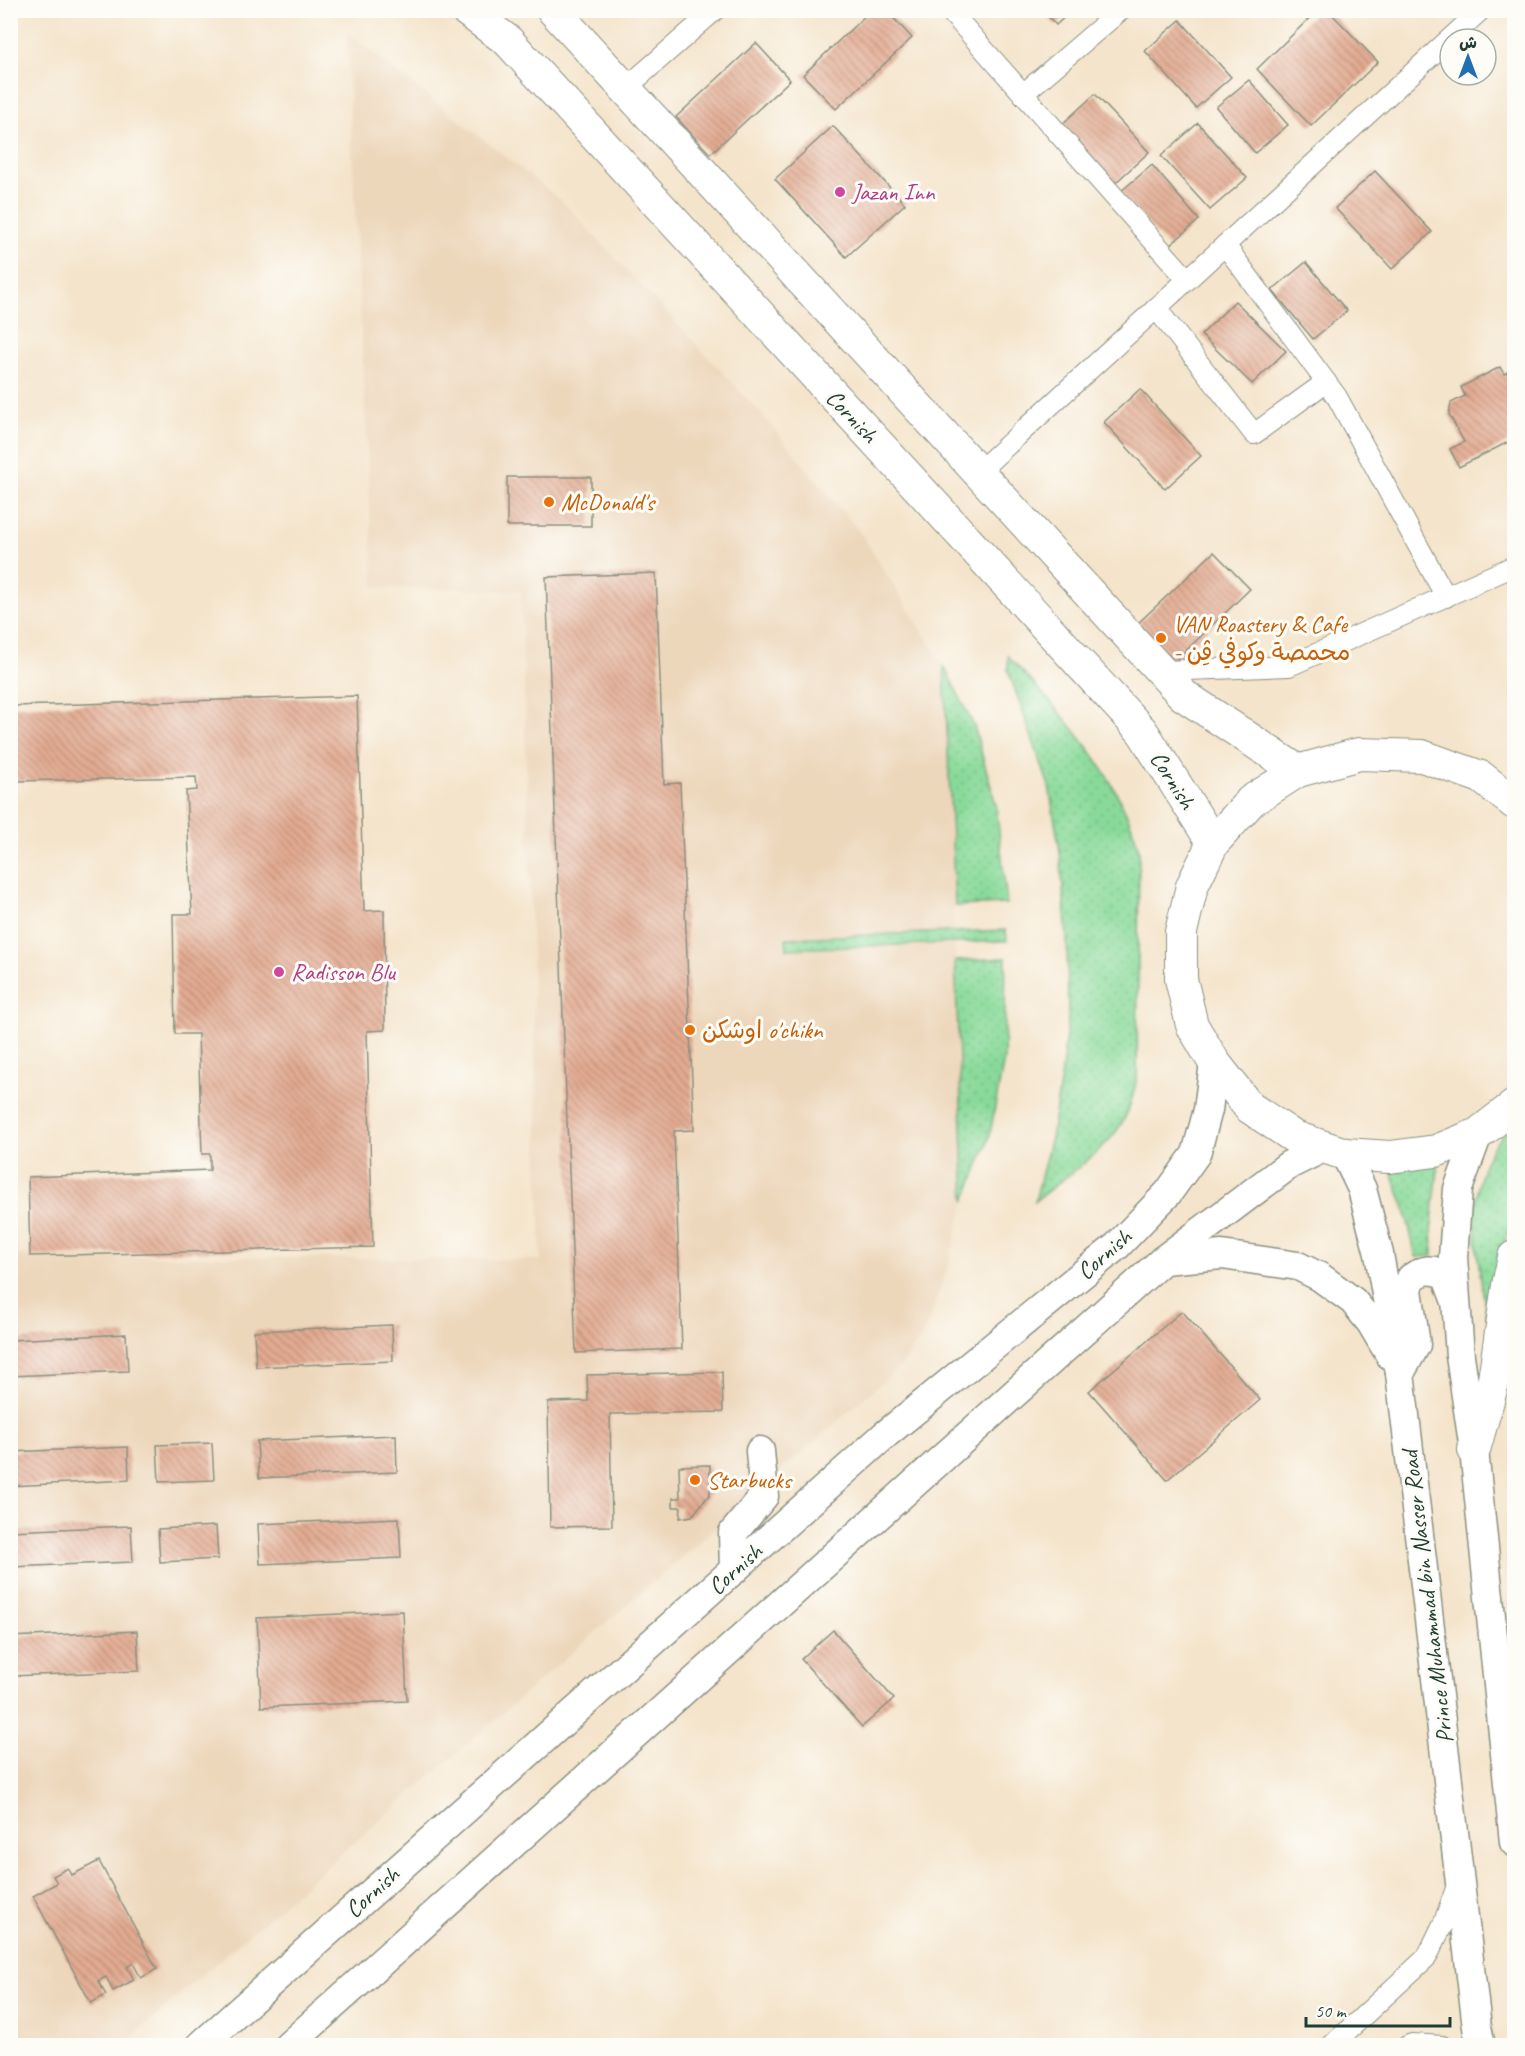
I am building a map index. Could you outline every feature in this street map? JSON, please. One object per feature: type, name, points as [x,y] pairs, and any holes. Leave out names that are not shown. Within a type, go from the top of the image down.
[{"type":"main road","name":"Cornish","points":[[465,10],[508,41],[1142,731],[1214,843]]},
{"type":"main road","points":[[553,10],[1183,694],[1299,771]]},
{"type":"main road","points":[[1515,803],[1481,777],[1422,756],[1359,754],[1299,771],[1251,801],[1214,843],[1192,886],[1181,932],[1181,979],[1192,1025],[1214,1062],[1249,1107],[1294,1137],[1335,1150],[1390,1157],[1436,1151],[1478,1134],[1515,1106]]},
{"type":"main road","name":"Cornish","points":[[200,2046],[886,1434],[1117,1246],[1168,1193],[1196,1154],[1208,1110],[1214,1062]]},
{"type":"main road","points":[[1478,1134],[1458,1189],[1453,1257],[1455,1300],[1460,1356],[1474,1450],[1515,1842]]},
{"type":"main road","name":"Cornish","points":[[288,2046],[1163,1260],[1289,1166],[1335,1150]]},
{"type":"main road","name":"Prince Muhammad bin Nasser Road","points":[[1335,1150],[1362,1190],[1376,1243],[1400,1373],[1481,2046]]},
{"type":"main road","points":[[1163,1260],[1221,1255],[1306,1269],[1320,1276],[1353,1301],[1371,1323],[1400,1373]]},
{"type":"main road","points":[[1474,1450],[1494,1379],[1508,1286],[1515,1257]]},
{"type":"main road","points":[[1400,1373],[1416,1345],[1407,1290],[1411,1278],[1422,1270],[1433,1269],[1446,1275],[1455,1300]]},
{"type":"main road","points":[[734,1570],[733,1533],[764,1496],[760,1450]]},
{"type":"street","points":[[625,89],[715,10]]},
{"type":"street","points":[[949,10],[1187,279]]},
{"type":"street","points":[[1023,94],[1121,10]]},
{"type":"street","points":[[978,472],[1481,10]]},
{"type":"street","points":[[1225,245],[1337,397],[1446,597]]},
{"type":"street","points":[[1156,308],[1254,434],[1326,382]]},
{"type":"street","points":[[1161,670],[1289,666],[1515,566]]},
{"type":"street","points":[[1331,2046],[1427,1957],[1444,1922],[1460,1877]]},
{"type":"street","points":[[1407,2046],[1412,2044],[1442,2046]]},
{"type":"shaded area","points":[[346,32],[561,200],[758,410],[862,535],[944,666],[965,1201],[948,1267],[924,1333],[902,1365],[122,2045],[11,2046],[11,1255],[541,1260],[521,591],[374,587]]},
{"type":"green space","points":[[1008,656],[1048,699],[1103,769],[1130,822],[1139,850],[1137,1078],[1131,1101],[1122,1123],[1105,1144],[1035,1201],[1051,1137],[1061,1078],[1068,1018],[1067,938],[1060,851],[1049,786],[1008,670]]},
{"type":"green space","points":[[944,666],[974,726],[996,805],[1007,904],[955,906]]},
{"type":"green space","points":[[1006,930],[1007,941],[787,949],[786,938]]},
{"type":"green space","points":[[1006,958],[1004,1059],[989,1139],[965,1201],[955,961]]},
{"type":"green space","points":[[1514,1125],[1514,1210],[1487,1319],[1476,1242],[1477,1189],[1484,1165],[1496,1143]]},
{"type":"green space","points":[[1439,1160],[1432,1221],[1433,1256],[1416,1257],[1405,1209],[1390,1168]]},
{"type":"building","points":[[871,10],[886,10],[912,38],[836,109],[803,75]]},
{"type":"building","points":[[1042,10],[1072,10],[1056,25]]},
{"type":"building","points":[[1318,10],[1328,10],[1378,62],[1311,126],[1257,69]]},
{"type":"building","points":[[1180,20],[1231,77],[1196,108],[1145,51]]},
{"type":"building","points":[[756,43],[790,80],[710,154],[676,117]]},
{"type":"building","points":[[1249,80],[1288,125],[1255,153],[1216,107]]},
{"type":"building","points":[[1095,94],[1149,152],[1113,185],[1059,127]]},
{"type":"building","points":[[1198,123],[1247,178],[1210,210],[1161,156]]},
{"type":"building","name":"Jazan Inn","points":[[833,126],[905,204],[846,257],[775,179]]},
{"type":"building","points":[[1152,165],[1199,220],[1168,247],[1120,192]]},
{"type":"building","points":[[1375,171],[1432,232],[1392,269],[1335,208]]},
{"type":"building","points":[[1306,262],[1347,311],[1313,339],[1272,290]]},
{"type":"building","points":[[1235,301],[1286,351],[1252,384],[1201,335]]},
{"type":"building","points":[[1500,367],[1504,374],[1514,369],[1514,439],[1459,467],[1450,449],[1464,442],[1449,414],[1451,403],[1465,396],[1461,387]]},
{"type":"building","points":[[1140,389],[1201,456],[1165,489],[1104,422]]},
{"type":"building","name":"McDonald's","points":[[507,477],[591,477],[591,526],[507,526]]},
{"type":"building","points":[[1214,552],[1250,589],[1173,663],[1136,625]]},
{"type":"building","points":[[656,573],[664,784],[680,783],[694,1130],[674,1131],[682,1349],[576,1353],[546,577]]},
{"type":"building","name":"Radisson Blu","points":[[357,696],[364,911],[384,910],[385,1030],[367,1031],[373,1247],[30,1256],[28,1177],[210,1170],[210,1154],[202,1154],[198,1034],[175,1034],[173,914],[192,914],[186,791],[197,790],[196,777],[16,781],[14,706]]},
{"type":"building","points":[[1182,1311],[1260,1400],[1167,1480],[1089,1391]]},
{"type":"building","points":[[392,1325],[393,1361],[256,1367],[254,1331]]},
{"type":"building","points":[[126,1334],[128,1371],[10,1376],[10,1340]]},
{"type":"building","points":[[722,1372],[723,1412],[610,1414],[612,1526],[550,1527],[548,1402],[588,1401],[587,1375]]},
{"type":"building","points":[[396,1435],[397,1472],[259,1478],[257,1441]]},
{"type":"building","points":[[212,1443],[214,1480],[159,1482],[157,1445]]},
{"type":"building","points":[[128,1447],[129,1480],[10,1486],[10,1452]]},
{"type":"building","name":"Starbucks","points":[[710,1465],[710,1494],[692,1516],[680,1518],[681,1507],[673,1507],[673,1498],[680,1498],[679,1466]]},
{"type":"building","points":[[399,1518],[401,1558],[260,1564],[258,1524]]},
{"type":"building","points":[[131,1526],[133,1562],[10,1567],[10,1531]]},
{"type":"building","points":[[216,1526],[218,1559],[160,1562],[158,1529]]},
{"type":"building","points":[[403,1611],[407,1701],[261,1707],[257,1618]]},
{"type":"building","points":[[833,1630],[894,1699],[862,1727],[801,1659]]},
{"type":"building","points":[[137,1631],[139,1671],[10,1676],[10,1637]]},
{"type":"building","points":[[99,1861],[157,1969],[141,1978],[133,1963],[127,1967],[134,1980],[113,1991],[106,1977],[98,1981],[106,1995],[91,2003],[33,1896],[57,1883],[53,1876],[68,1868],[72,1875]]},
{"type":"place","name":"Jazan Inn","points":[[840,192]]},
{"type":"place","name":"McDonald's","points":[[549,502]]},
{"type":"place","name":"VAN Roastery & Cafe - محمصة وكوفي ڤِن","points":[[1161,638]]},
{"type":"place","name":"Radisson Blu","points":[[279,972]]},
{"type":"place","name":"اوشكن o'chikn","points":[[690,1030]]},
{"type":"place","name":"Starbucks","points":[[695,1480]]}]
